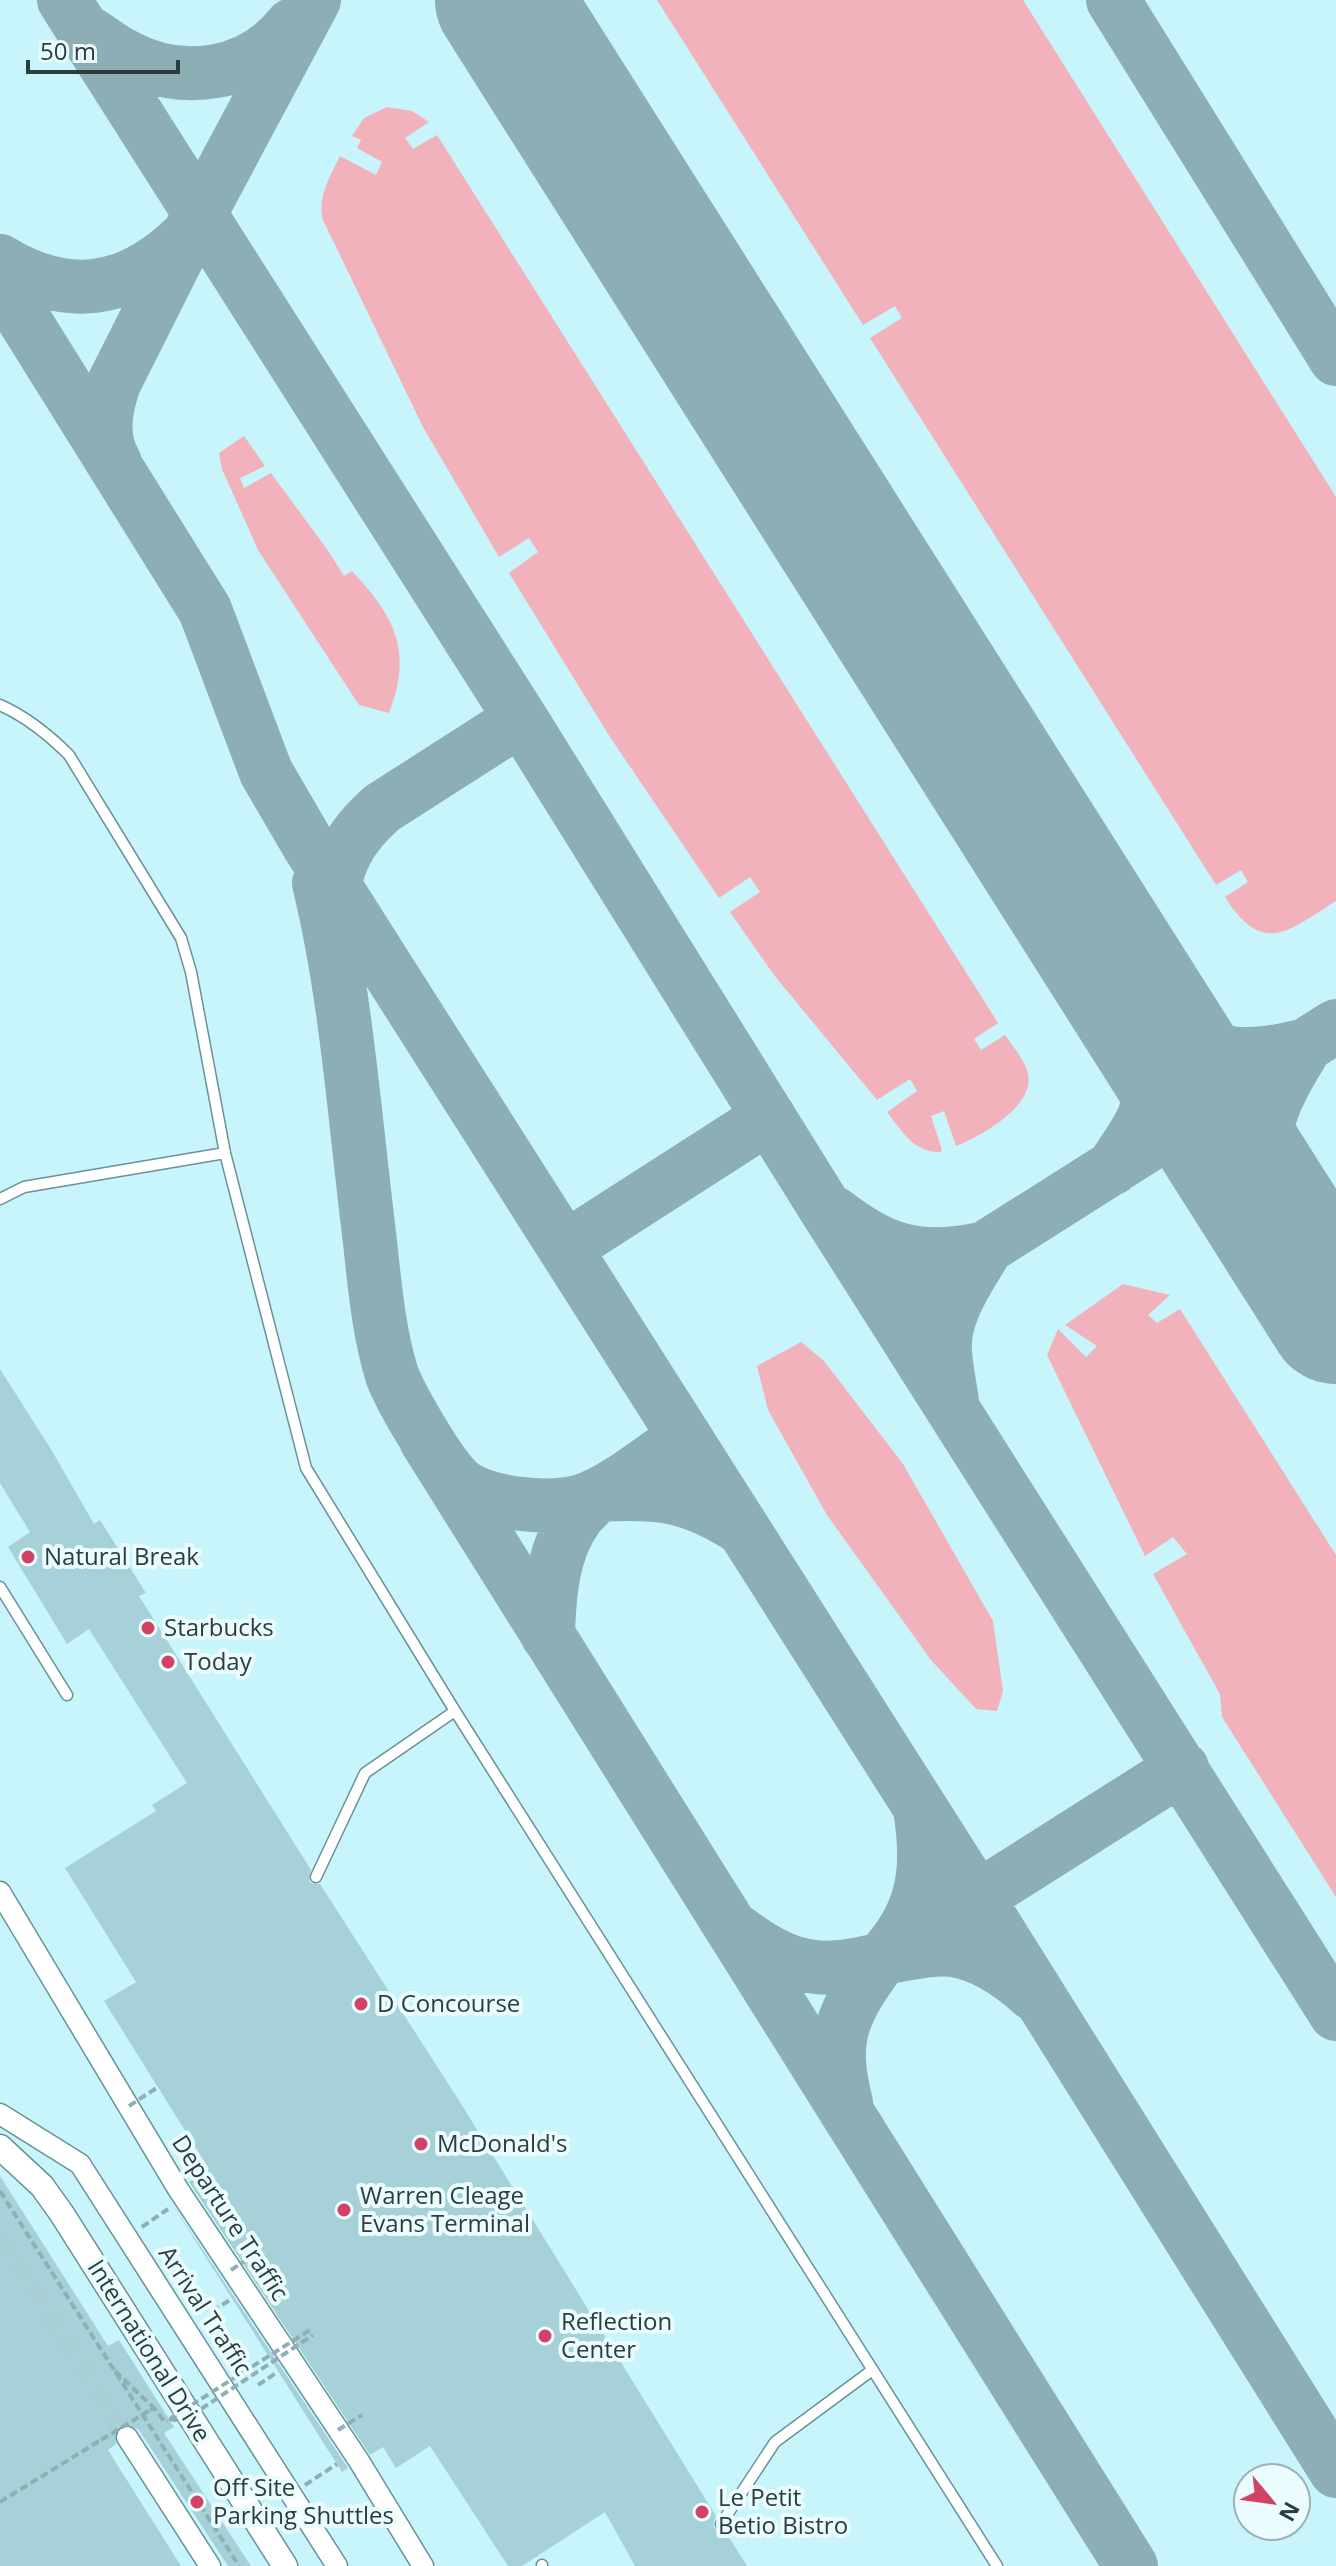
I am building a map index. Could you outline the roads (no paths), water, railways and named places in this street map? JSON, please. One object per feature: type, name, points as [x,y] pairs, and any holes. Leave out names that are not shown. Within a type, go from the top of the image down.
[{"type":"street","name":"Departure Traffic","points":[[0,1892],[129,2106],[175,2198],[231,2270],[282,2362],[338,2430],[423,2566]]},
{"type":"street","name":"Arrival Traffic","points":[[0,2114],[80,2164],[337,2566]]},
{"type":"street","name":"International Drive","points":[[0,2147],[42,2186],[62,2214],[285,2566]]},
{"type":"street","points":[[127,2437],[210,2566]]},
{"type":"lane","points":[[0,705],[39,727],[69,755],[181,938],[191,972],[225,1153],[306,1468],[455,1711],[997,2566]]},
{"type":"lane","points":[[0,1199],[24,1187],[225,1153]]},
{"type":"lane","points":[[0,1587],[67,1695]]},
{"type":"lane","points":[[316,1877],[365,1773],[455,1711]]},
{"type":"lane","points":[[721,2524],[775,2442],[871,2371]]},
{"type":"tunnel","points":[[0,2236],[127,2437]]},
{"type":"place","name":"Natural Break","points":[[28,1557]]},
{"type":"place","name":"Starbucks","points":[[148,1628]]},
{"type":"place","name":"Today","points":[[168,1662]]},
{"type":"place","name":"D Concourse","points":[[361,2004]]},
{"type":"place","name":"McDonald's","points":[[421,2144]]},
{"type":"place","name":"Warren Cleage Evans Terminal","points":[[344,2210]]},
{"type":"place","name":"Reflection Center","points":[[545,2336]]},
{"type":"place","name":"Off Site Parking Shuttles","points":[[197,2502]]},
{"type":"place","name":"Le Petit Betio Bistro","points":[[702,2512]]}]
